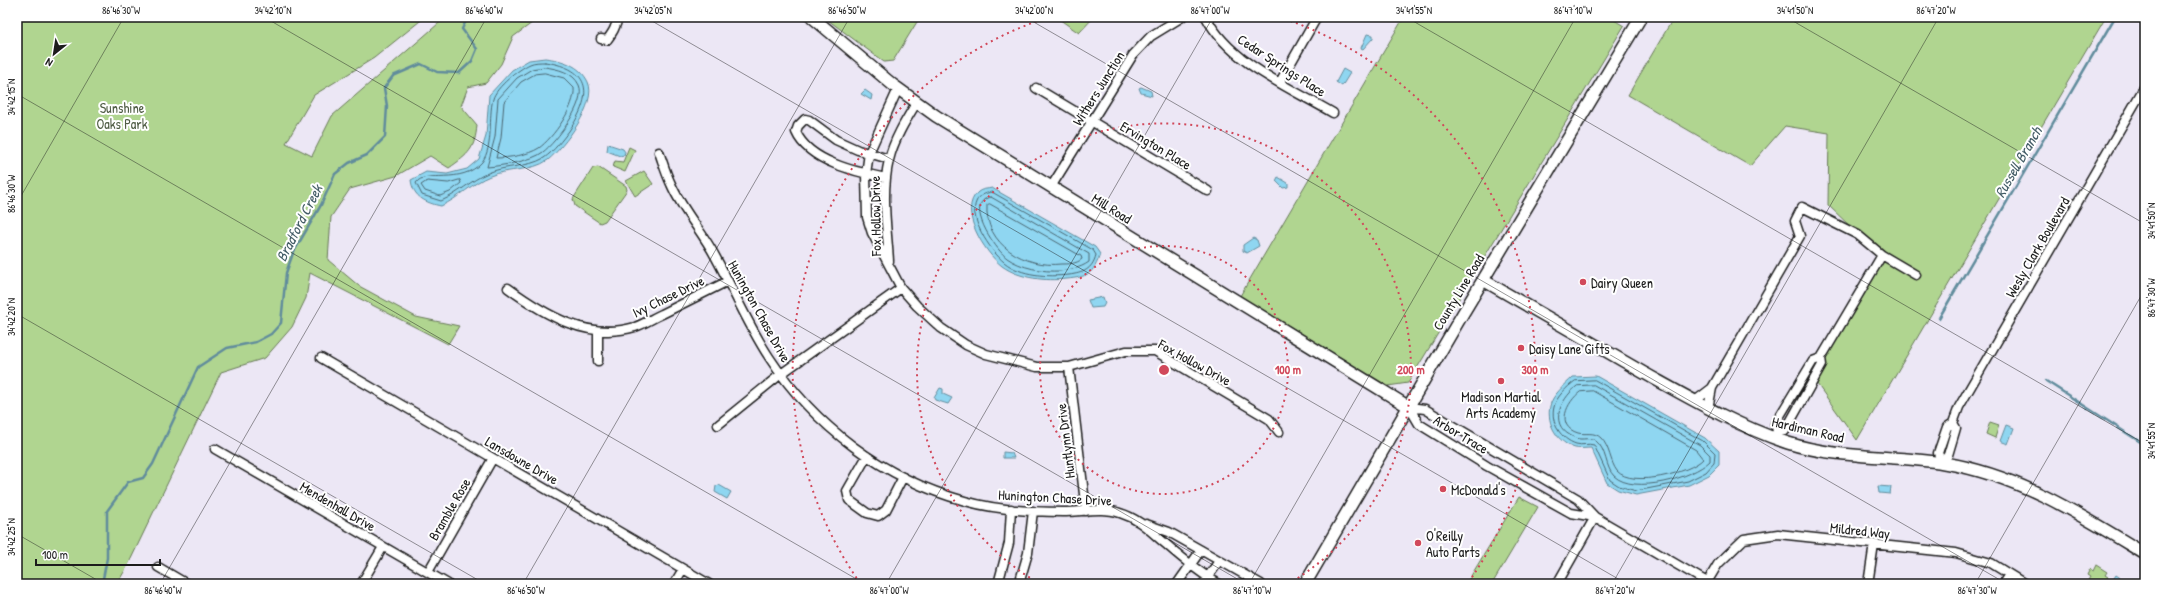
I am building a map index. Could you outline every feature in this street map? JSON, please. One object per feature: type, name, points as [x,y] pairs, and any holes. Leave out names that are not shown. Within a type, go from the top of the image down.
[{"type":"street","points":[[602,39],[607,40],[611,35],[616,27],[618,17]]},
{"type":"street","name":"Mill Road","points":[[812,17],[898,89],[988,150],[1051,187],[1409,407]]},
{"type":"street","name":"Withers Junction","points":[[1051,187],[1133,55],[1151,36],[1182,17]]},
{"type":"street","name":"Cedar Springs Place","points":[[1206,17],[1212,29],[1229,49],[1280,82],[1333,113]]},
{"type":"street","points":[[1280,82],[1317,17]]},
{"type":"street","name":"County Line Road","points":[[1304,584],[1483,280],[1641,17]]},
{"type":"street","name":"Wesly Clark Boulevard","points":[[1942,463],[1938,453],[1947,427],[1953,423],[1959,407],[2145,86]]},
{"type":"street","name":"Ervington Place","points":[[1036,88],[1208,191]]},
{"type":"street","name":"Fox Hollow Drive","points":[[898,89],[869,153],[866,174],[867,217],[872,233],[901,288],[917,306],[941,328],[966,345],[986,354],[1037,367],[1069,368],[1126,351],[1155,351],[1269,419],[1279,432]]},
{"type":"street","name":"Fox Hollow Drive","points":[[889,264],[886,178],[889,159],[897,139],[917,102]]},
{"type":"street","points":[[886,178],[840,166],[818,154],[798,137],[796,132],[798,126],[805,119],[809,120],[836,140],[889,159]]},
{"type":"street","name":"Hunington Chase Drive","points":[[660,152],[671,185],[714,254],[752,328],[781,374],[818,418],[843,440],[903,477],[964,501],[1033,511],[1103,510],[1121,513],[1142,523],[1191,565],[1205,581],[1219,584]]},
{"type":"street","points":[[1708,409],[1712,388],[1800,236],[1795,221],[1802,207],[1858,235],[1882,255],[1916,275]]},
{"type":"street","points":[[1776,434],[1785,431],[1822,365],[1821,358],[1882,255]]},
{"type":"street","name":"Hardiman Road","points":[[1483,280],[1708,409],[1752,430],[1776,434],[1816,449],[1868,457],[1942,463],[1993,474],[2025,486],[2070,509],[2145,554]]},
{"type":"street","name":"Ivy Chase Drive","points":[[508,288],[527,302],[562,321],[579,328],[598,331],[616,331],[636,327],[728,281]]},
{"type":"street","points":[[718,425],[781,374],[901,288]]},
{"type":"street","points":[[598,331],[598,361]]},
{"type":"street","name":"Lansdowne Drive","points":[[321,358],[709,584]]},
{"type":"street","name":"Huntlynn Drive","points":[[1069,368],[1086,511]]},
{"type":"street","points":[[1695,401],[1712,388]]},
{"type":"street","name":"Arbor Trace","points":[[1409,407],[1419,424],[1487,466],[1571,513],[1595,517]]},
{"type":"street","name":"Arbor Trace","points":[[1409,407],[1425,409],[1578,499],[1595,517],[1706,583]]},
{"type":"street","name":"Mendenhall Drive","points":[[215,449],[448,584]]},
{"type":"street","points":[[867,456],[847,491],[849,500],[867,513],[878,516],[886,510],[903,477]]},
{"type":"street","name":"Bramble Rose","points":[[428,572],[493,458]]},
{"type":"street","points":[[998,584],[1010,544],[1011,509]]},
{"type":"street","points":[[1019,584],[1028,553],[1033,511]]},
{"type":"street","points":[[1557,584],[1595,517]]},
{"type":"street","points":[[1142,523],[1169,532],[1261,584]]},
{"type":"street","name":"Mildred Way","points":[[1706,583],[1718,564],[1744,539],[1778,534],[1956,553],[1991,563],[2025,584]]},
{"type":"street","points":[[1868,584],[1874,544]]},
{"type":"street","points":[[361,584],[383,547]]},
{"type":"street","points":[[1178,584],[1201,550]]},
{"type":"street","points":[[1205,581],[1219,560]]},
{"type":"street","points":[[158,567],[187,584]]},
{"type":"street","points":[[674,584],[683,569]]},
{"type":"street","points":[[2003,584],[2009,574]]},
{"type":"green space","name":"Sunshine Oaks Park","points":[[17,17],[425,17],[374,58],[314,95],[286,143],[312,156],[332,116],[446,17],[540,17],[513,37],[501,64],[486,83],[468,87],[461,106],[477,125],[473,145],[462,159],[449,168],[430,156],[396,176],[350,189],[331,217],[328,260],[359,286],[416,317],[459,326],[448,344],[310,273],[306,298],[292,327],[265,358],[221,372],[128,565],[117,584],[17,584]]},
{"type":"green space","points":[[824,17],[920,17],[893,61],[884,62]]},
{"type":"green space","points":[[1056,17],[1094,17],[1079,33]]},
{"type":"green space","points":[[1404,17],[1609,17],[1624,26],[1408,383],[1388,386],[1240,296]]},
{"type":"green space","points":[[1674,17],[2106,17],[1857,440],[1812,377],[1880,255],[1828,205],[1829,133],[1785,126],[1750,166],[1628,95]]},
{"type":"green space","points":[[629,147],[635,150],[625,172],[613,167],[615,161],[623,162]]},
{"type":"green space","points":[[598,167],[626,186],[627,190],[605,221],[600,223],[575,206],[573,199],[593,168]]},
{"type":"green space","points":[[644,171],[653,184],[635,196],[626,181]]},
{"type":"green space","points":[[1990,422],[1999,425],[1995,438],[1986,434]]},
{"type":"green space","points":[[1519,497],[1538,507],[1492,584],[1466,584]]},
{"type":"green space","points":[[2096,565],[2107,572],[2105,575],[2108,577],[2104,584],[2090,584],[2087,582],[2090,577],[2087,575],[2090,569],[2093,571]]},
{"type":"water","points":[[1367,34],[1373,35],[1373,38],[1363,49],[1361,48]]},
{"type":"water","points":[[545,58],[558,60],[575,67],[585,76],[590,91],[584,112],[578,124],[555,154],[541,164],[497,174],[483,179],[441,206],[425,201],[417,195],[412,186],[411,180],[426,172],[447,174],[467,169],[479,159],[486,136],[489,95],[512,70],[529,60]]},
{"type":"water","points":[[1343,69],[1350,73],[1342,86],[1336,82]]},
{"type":"water","points":[[1141,87],[1151,91],[1152,96],[1141,93],[1139,88]]},
{"type":"water","points":[[865,90],[872,95],[871,100],[861,94]]},
{"type":"water","points":[[608,144],[623,149],[625,152],[624,155],[620,156],[607,151]]},
{"type":"water","points":[[1278,177],[1288,183],[1288,187],[1283,188],[1276,181]]},
{"type":"water","points":[[992,188],[1095,247],[1100,254],[1098,261],[1092,270],[1080,277],[1051,280],[1017,274],[1002,266],[995,260],[981,242],[972,220],[970,209],[972,200],[979,191]]},
{"type":"water","points":[[1253,238],[1257,240],[1259,246],[1247,253],[1243,251],[1243,245]]},
{"type":"water","points":[[1103,297],[1105,303],[1103,307],[1091,308],[1088,300]]},
{"type":"water","points":[[1596,376],[1705,438],[1719,451],[1719,465],[1709,475],[1689,485],[1636,495],[1618,490],[1607,483],[1591,448],[1575,448],[1563,442],[1552,426],[1549,413],[1553,398],[1573,377]]},
{"type":"water","points":[[940,388],[943,389],[943,394],[952,398],[948,404],[935,400],[934,398]]},
{"type":"water","points":[[2006,425],[2014,428],[2008,444],[2000,441]]},
{"type":"water","points":[[1003,452],[1012,453],[1014,458],[1003,458]]},
{"type":"water","points":[[719,485],[731,492],[727,499],[715,492],[716,486]]},
{"type":"water","points":[[1878,486],[1891,487],[1890,494],[1879,493]]},
{"type":"water","points":[[2116,575],[2125,581],[2123,584],[2110,584]]},
{"type":"waterway","name":"Bradford Creek","points":[[102,584],[107,558],[107,511],[128,482],[143,478],[153,464],[198,367],[227,348],[256,342],[271,334],[281,323],[286,273],[293,253],[321,205],[335,174],[349,163],[367,155],[385,137],[387,106],[384,88],[393,76],[421,64],[437,72],[459,73],[472,61],[477,49],[462,29],[468,17]]},
{"type":"waterway","name":"Russell Branch","points":[[1939,318],[2115,17]]},
{"type":"waterway","name":"Russell Branch","points":[[2046,381],[2145,445]]},
{"type":"place","name":"Dairy Queen","points":[[1583,282]]},
{"type":"place","name":"Daisy Lane Gifts","points":[[1521,348]]},
{"type":"place","name":"Madison Martial Arts Academy","points":[[1501,381]]},
{"type":"place","name":"McDonald's","points":[[1443,489]]},
{"type":"place","name":"O'Reilly Auto Parts","points":[[1418,543]]}]
